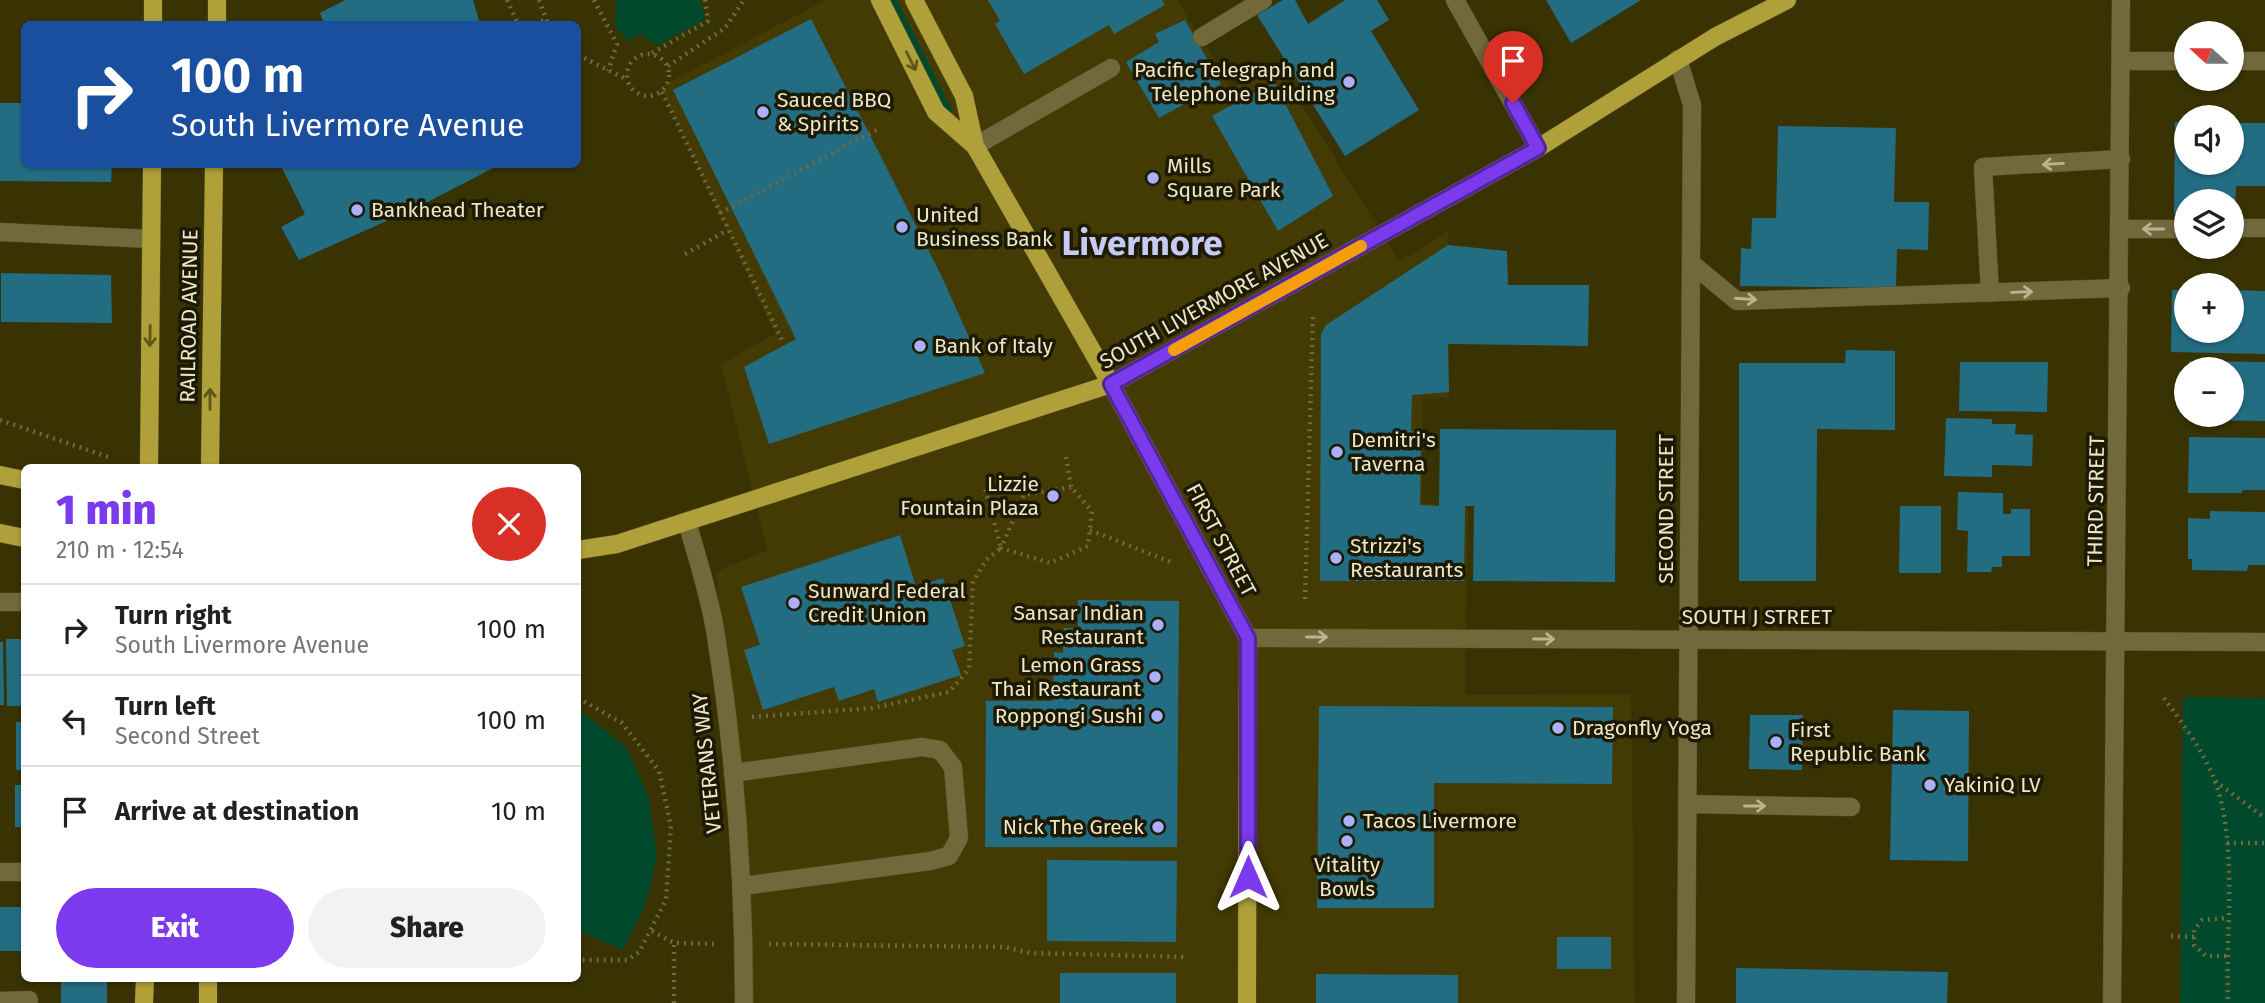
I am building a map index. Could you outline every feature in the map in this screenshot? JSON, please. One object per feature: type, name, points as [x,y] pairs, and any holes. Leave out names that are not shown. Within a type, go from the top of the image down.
[{"type":"main road","points":[[153,0],[153,21]]},
{"type":"main road","points":[[217,21],[218,0]]},
{"type":"main road","name":"FIRST STREET","points":[[880,0],[936,112],[975,146]]},
{"type":"main road","name":"FIRST STREET","points":[[914,0],[964,96],[975,146],[1111,384],[1248,638],[1247,1003]]},
{"type":"main road","name":"SOUTH LIVERMORE AVENUE","points":[[581,550],[617,544],[1111,384],[1538,148],[1678,59],[1787,0]]},
{"type":"main road","name":"RAILROAD AVENUE","points":[[149,464],[152,168]]},
{"type":"main road","name":"RAILROAD AVENUE","points":[[210,464],[214,168]]},
{"type":"main road","points":[[0,475],[21,479]]},
{"type":"main road","points":[[0,533],[21,537]]},
{"type":"main road","points":[[144,1003],[145,982]]},
{"type":"main road","points":[[208,982],[208,1003]]},
{"type":"street","points":[[1202,37],[1263,0]]},
{"type":"street","points":[[1455,0],[1538,148]]},
{"type":"street","name":"THIRD STREET","points":[[2112,1003],[2122,0]]},
{"type":"street","name":"SECOND STREET","points":[[1678,59],[1692,105],[1685,1003]]},
{"type":"street","points":[[2121,61],[2174,61]]},
{"type":"street","points":[[2244,61],[2265,61]]},
{"type":"street","points":[[975,146],[1111,68]]},
{"type":"street","points":[[1990,293],[1983,167],[2121,159]]},
{"type":"street","points":[[2244,228],[2265,228]]},
{"type":"street","points":[[2121,229],[2174,229]]},
{"type":"street","points":[[0,232],[151,239]]},
{"type":"street","points":[[1691,263],[1737,301],[2121,288]]},
{"type":"street","name":"VETERANS WAY","points":[[687,522],[715,628],[733,773],[742,886],[744,1003]]},
{"type":"street","points":[[0,602],[21,602]]},
{"type":"street","name":"SOUTH J STREET","points":[[1248,638],[2265,642]]},
{"type":"street","points":[[733,773],[922,747],[940,750],[953,767],[959,838],[949,856],[930,861],[742,886]]},
{"type":"street","points":[[1687,804],[1851,807]]},
{"type":"street","points":[[0,872],[21,872]]},
{"type":"street","points":[[0,1001],[29,1000]]},
{"type":"path","points":[[507,0],[517,21]]},
{"type":"path","points":[[538,0],[546,21]]},
{"type":"path","points":[[594,0],[617,44],[608,71]]},
{"type":"path","points":[[628,80],[633,60],[652,53],[708,21],[705,0]]},
{"type":"path","points":[[668,66],[725,28],[744,0]]},
{"type":"path","points":[[652,53],[664,60],[668,66],[669,80],[662,92]]},
{"type":"path","points":[[581,57],[628,80],[641,95],[662,92]]},
{"type":"path","points":[[662,92],[782,340]]},
{"type":"path","points":[[720,213],[880,128]]},
{"type":"path","points":[[685,254],[728,230]]},
{"type":"path","points":[[1305,599],[1313,314]]},
{"type":"path","points":[[0,421],[111,458]]},
{"type":"path","points":[[1001,548],[1050,563],[1088,546],[1092,511],[1071,487],[1066,457]]},
{"type":"path","points":[[748,717],[872,708],[949,692],[969,669],[974,582],[986,560],[1001,548],[1024,495],[1071,487]]},
{"type":"path","points":[[985,488],[1001,548]]},
{"type":"path","points":[[1090,530],[1173,564]]},
{"type":"path","points":[[2164,698],[2189,732],[2215,780],[2227,843],[2228,1003]]},
{"type":"path","points":[[581,700],[622,723],[659,771],[671,826],[666,900],[639,952],[627,960],[581,960]]},
{"type":"path","points":[[2215,780],[2265,818]]},
{"type":"path","points":[[2227,843],[2265,843]]},
{"type":"path","points":[[2226,956],[2206,956],[2194,945],[2194,930],[2202,920],[2227,918]]},
{"type":"path","points":[[652,931],[674,943],[723,944]]},
{"type":"path","points":[[2171,936],[2194,937]]},
{"type":"path","points":[[674,943],[674,1003]]},
{"type":"path","points":[[765,944],[1005,947],[1030,953],[1188,957]]},
{"type":"shaded area","points":[[826,0],[1177,0],[1232,88],[1275,62],[1399,261],[1448,232],[1449,398],[1423,399],[1422,503],[1468,508],[1465,695],[1631,694],[1635,1003],[753,1003],[753,943],[716,572],[767,550],[721,364],[775,334],[660,87]]},
{"type":"green space","points":[[614,0],[700,0],[705,19],[660,45],[645,39],[642,34],[628,41],[615,26],[617,6]]},
{"type":"green space","points":[[888,0],[897,0],[953,112],[946,112]]},
{"type":"green space","points":[[2183,697],[2265,698],[2265,1003],[2180,1003]]},
{"type":"green space","points":[[581,711],[626,747],[648,795],[657,855],[646,904],[623,950],[581,932]]},
{"type":"building","points":[[345,0],[473,0],[479,21],[323,21],[320,13]]},
{"type":"building","points":[[988,0],[1162,0],[1165,5],[1114,34],[1109,25],[1024,74],[995,24],[1000,21]]},
{"type":"building","name":"Pacific Telegraph and Telephone Building","points":[[1283,0],[1295,0],[1308,24],[1345,0],[1377,0],[1389,20],[1371,31],[1419,110],[1345,156],[1257,15]]},
{"type":"building","points":[[1546,0],[1641,0],[1571,43]]},
{"type":"building","points":[[811,19],[941,275],[985,373],[769,444],[744,367],[796,339],[673,90]]},
{"type":"building","points":[[1185,20],[1221,84],[1159,118],[1126,62],[1159,42],[1155,34]]},
{"type":"building","points":[[1274,82],[1333,196],[1278,231],[1212,116]]},
{"type":"building","points":[[0,103],[21,103],[21,168],[112,168],[111,182],[0,181]]},
{"type":"building","points":[[2244,123],[2265,123],[2265,186],[2174,189],[2174,175],[2244,175]]},
{"type":"building","points":[[1778,126],[1896,128],[1894,202],[1929,202],[1928,250],[1897,249],[1896,288],[1740,286],[1741,248],[1751,249],[1752,218],[1776,218]]},
{"type":"building","name":"Bankhead Theater","points":[[282,168],[493,168],[418,207],[299,260],[281,227],[305,214]]},
{"type":"building","points":[[1448,245],[1507,251],[1508,285],[1589,285],[1588,346],[1448,344],[1449,392],[1412,395],[1411,431],[1421,431],[1420,505],[1439,506],[1440,429],[1616,430],[1615,582],[1473,581],[1474,506],[1465,506],[1464,581],[1320,581],[1321,334],[1326,325]]},
{"type":"building","points":[[1,273],[111,275],[112,323],[1,322]]},
{"type":"building","points":[[2172,290],[2174,343],[2244,343],[2244,290],[2265,291],[2265,354],[2171,352]]},
{"type":"building","points":[[1846,350],[1895,351],[1895,430],[1817,429],[1816,581],[1739,581],[1739,363],[1845,363]]},
{"type":"building","points":[[1960,362],[2048,362],[2047,412],[1959,411]]},
{"type":"building","points":[[2244,362],[2265,362],[2265,421],[2244,421]]},
{"type":"building","points":[[1946,418],[1992,419],[1992,424],[2016,424],[2015,434],[2033,435],[2032,466],[1992,465],[1992,477],[1944,476]]},
{"type":"building","points":[[2189,437],[2265,438],[2265,490],[2242,490],[2242,493],[2188,493]]},
{"type":"building","points":[[1958,492],[2003,493],[2003,514],[2011,514],[2011,509],[2030,509],[2030,556],[2002,556],[2002,567],[1992,567],[1991,572],[1967,572],[1968,531],[1957,530]]},
{"type":"building","points":[[1900,506],[1941,506],[1941,573],[1899,573]]},
{"type":"building","points":[[2210,511],[2265,512],[2265,565],[2248,565],[2247,571],[2192,570],[2192,559],[2188,559],[2188,518],[2210,519]]},
{"type":"building","points":[[900,535],[916,587],[943,578],[965,646],[952,650],[961,675],[878,702],[874,689],[839,701],[834,687],[763,710],[744,650],[760,645],[741,587]]},
{"type":"building","points":[[1078,600],[1179,601],[1177,847],[985,847],[986,701],[1053,701],[1054,652],[1063,653],[1064,628],[1078,628]]},
{"type":"building","points":[[6,639],[21,639],[21,706],[7,706]]},
{"type":"building","points":[[0,642],[3,642],[4,705],[0,705]]},
{"type":"building","points":[[1319,706],[1613,707],[1612,784],[1434,783],[1434,908],[1317,908]]},
{"type":"building","name":"YakiniQ LV","points":[[1893,710],[1969,711],[1968,861],[1890,860]]},
{"type":"building","name":"First Republic Bank","points":[[1750,715],[1803,715],[1802,770],[1749,769]]},
{"type":"building","points":[[16,722],[21,722],[21,770],[16,770]]},
{"type":"building","points":[[15,785],[21,785],[21,827],[15,827]]},
{"type":"building","points":[[1047,860],[1177,861],[1176,942],[1047,941]]},
{"type":"building","points":[[0,907],[21,907],[21,951],[0,951]]},
{"type":"building","points":[[1557,937],[1611,937],[1611,969],[1557,969]]},
{"type":"building","points":[[1736,968],[1948,972],[1947,1003],[1736,1003]]},
{"type":"building","points":[[1060,973],[1176,973],[1176,1003],[1060,1003]]},
{"type":"building","points":[[1316,974],[1458,975],[1458,1003],[1316,1003]]},
{"type":"building","points":[[61,982],[107,982],[107,1003],[61,1003]]},
{"type":"slow traffic","points":[[1174,350],[1361,246]]},
{"type":"place","name":"Pacific Telegraph and Telephone Building","points":[[1349,82]]},
{"type":"place","name":"Sauced BBQ & Spirits","points":[[763,112]]},
{"type":"place","name":"Mills Square Park","points":[[1153,178]]},
{"type":"place","name":"Bankhead Theater","points":[[357,210]]},
{"type":"place","name":"United Business Bank","points":[[902,227]]},
{"type":"place","name":"Bank of Italy","points":[[920,346]]},
{"type":"place","name":"Demitri's Taverna","points":[[1337,452]]},
{"type":"place","name":"Lizzie Fountain Plaza","points":[[1053,496]]},
{"type":"place","name":"Strizzi's Restaurants","points":[[1336,558]]},
{"type":"place","name":"Sunward Federal Credit Union","points":[[794,603]]},
{"type":"place","name":"Sansar Indian Restaurant","points":[[1158,625]]},
{"type":"place","name":"Lemon Grass Thai Restaurant","points":[[1155,677]]},
{"type":"place","name":"Roppongi Sushi","points":[[1157,716]]},
{"type":"place","name":"Dragonfly Yoga","points":[[1558,728]]},
{"type":"place","name":"First Republic Bank","points":[[1776,742]]},
{"type":"place","name":"YakiniQ LV","points":[[1930,785]]},
{"type":"place","name":"Tacos Livermore","points":[[1349,821]]},
{"type":"place","name":"Nick The Greek","points":[[1158,827]]},
{"type":"place","name":"Vitality Bowls","points":[[1347,841]]},
{"type":"district","name":"Livermore","points":[[1142,243]]},
{"type":"route","points":[[1248,877],[1248,638],[1111,384],[1538,148],[1513,103]]}]
